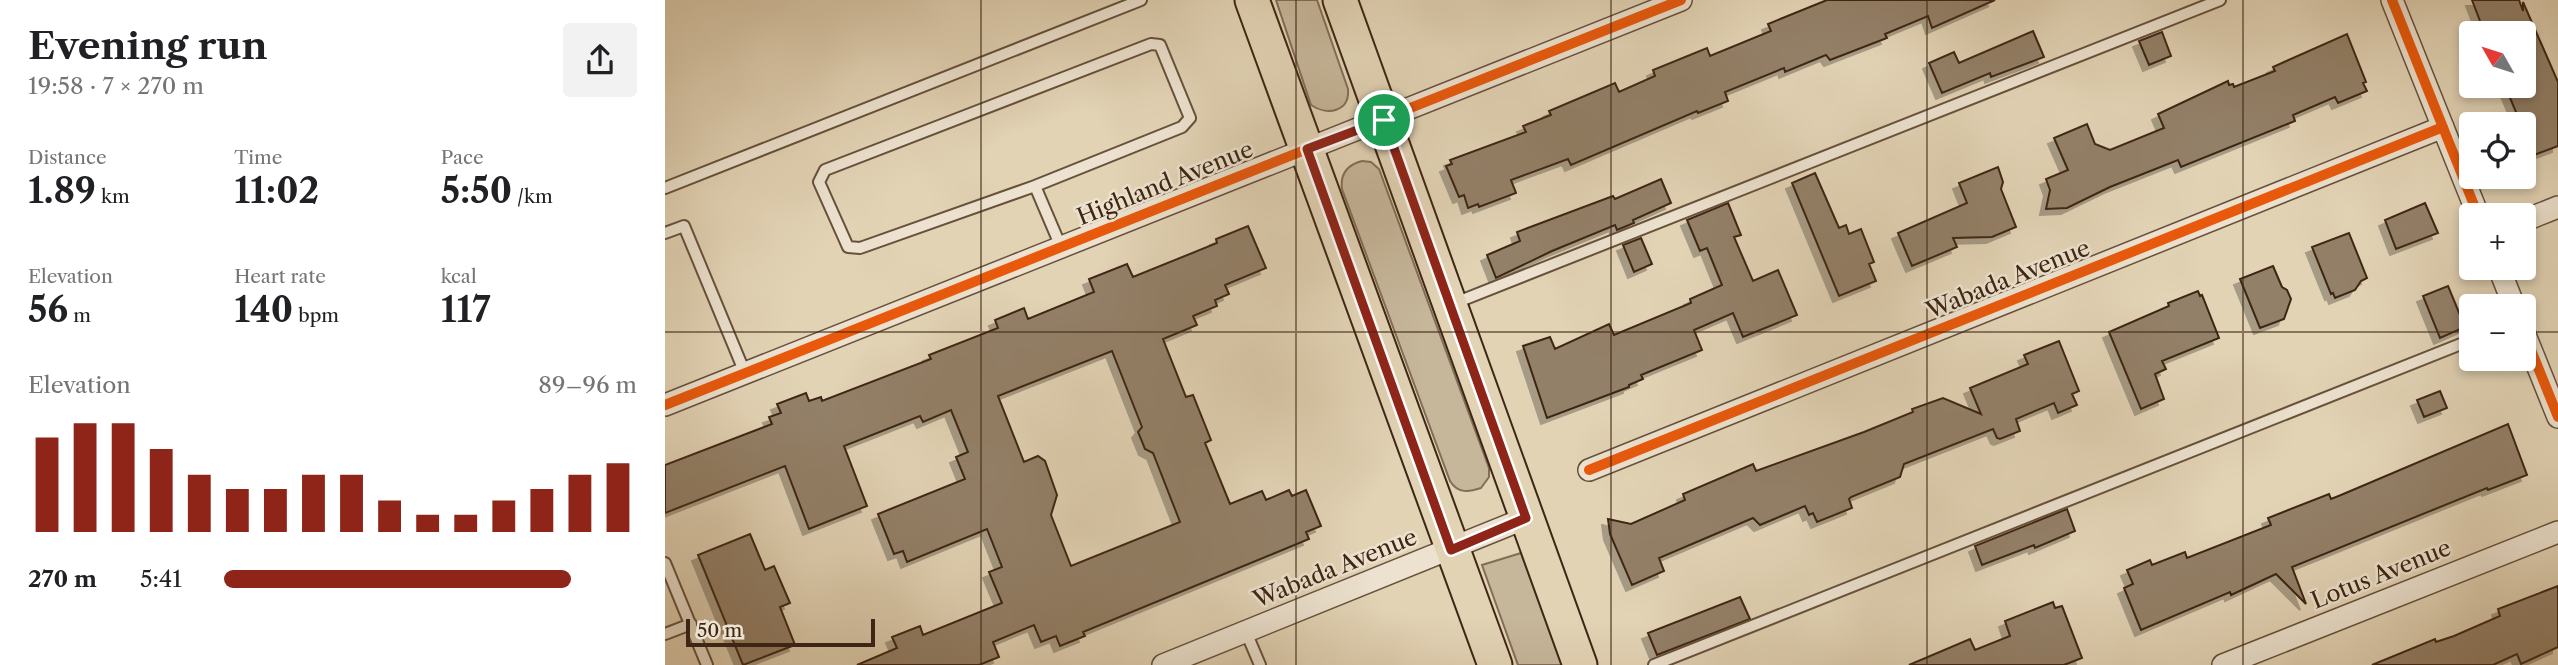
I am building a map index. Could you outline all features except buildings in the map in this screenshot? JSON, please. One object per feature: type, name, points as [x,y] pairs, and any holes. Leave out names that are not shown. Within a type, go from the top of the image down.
[{"type":"main road","points":[[1252,0],[1495,665]]},
{"type":"main road","points":[[1340,0],[1580,665]]},
{"type":"street","name":"Highland Avenue","points":[[665,405],[1681,0]]},
{"type":"street","points":[[2392,0],[2473,203]]},
{"type":"street","name":"Wabada Avenue","points":[[1589,470],[2443,127]]},
{"type":"street","points":[[2536,216],[2558,207]]},
{"type":"street","points":[[2536,362],[2558,417]]},
{"type":"street","name":"Wabada Avenue","points":[[1163,665],[1526,518]]},
{"type":"street","name":"Lotus Avenue","points":[[2223,665],[2558,532]]},
{"type":"lane","points":[[665,188],[1141,0]]},
{"type":"lane","points":[[1449,305],[2220,0]]},
{"type":"lane","points":[[1151,44],[1160,45],[1190,118],[1182,127],[1035,186],[860,248],[848,247],[819,182],[825,170],[1151,44]]},
{"type":"lane","points":[[1035,186],[1061,247]]},
{"type":"lane","points":[[665,233],[684,226],[745,373]]},
{"type":"lane","points":[[1654,665],[2459,345]]},
{"type":"lane","points":[[665,563],[708,665]]},
{"type":"lane","points":[[665,634],[691,624]]},
{"type":"lane","points":[[1247,632],[1260,665]]},
{"type":"shaded area","points":[[1276,0],[1317,0],[1348,89],[1345,103],[1336,110],[1324,110],[1311,105]]},
{"type":"shaded area","points":[[1362,161],[1371,162],[1379,169],[1489,468],[1489,477],[1481,488],[1464,491],[1450,481],[1342,189],[1342,179],[1346,171]]},
{"type":"shaded area","points":[[1521,553],[1562,665],[1518,665],[1482,565]]},
{"type":"cycle path","points":[[665,405],[1681,0]]},
{"type":"cycle path","points":[[2392,0],[2473,203]]},
{"type":"cycle path","points":[[1589,470],[2443,127]]},
{"type":"cycle path","points":[[2536,362],[2558,417]]},
{"type":"route","points":[[1384,120],[1526,518],[1451,550],[1307,149],[1384,120]]}]
